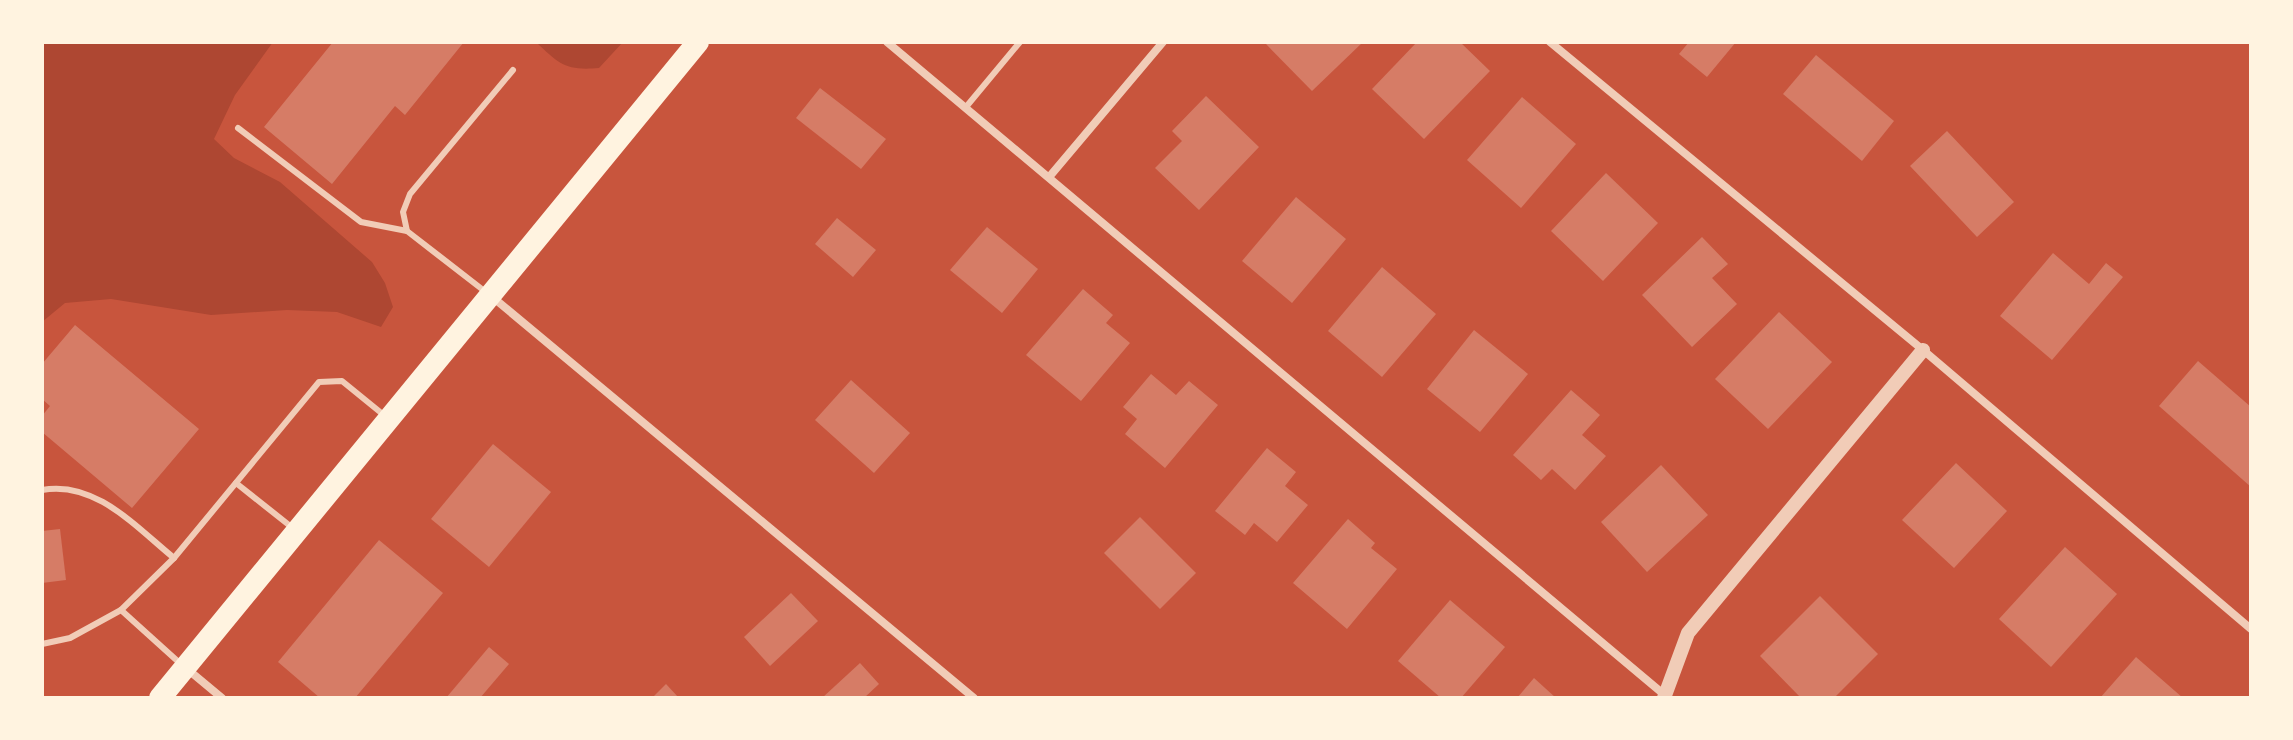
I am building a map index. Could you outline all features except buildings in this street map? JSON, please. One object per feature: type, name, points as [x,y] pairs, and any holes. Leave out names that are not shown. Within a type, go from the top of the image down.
[{"type":"highway","points":[[160,698],[698,42]]},
{"type":"street","points":[[887,42],[1050,176],[1665,697],[1688,633],[1923,350]]},
{"type":"street","points":[[1050,176],[1163,42]]},
{"type":"street","points":[[1550,42],[1923,350],[2251,629]]},
{"type":"street","points":[[490,295],[974,698]]},
{"type":"street","points":[[186,668],[222,698]]},
{"type":"lane","points":[[966,107],[1020,42]]},
{"type":"lane","points":[[407,231],[403,212],[410,194],[513,70]]},
{"type":"lane","points":[[238,128],[361,222],[407,231],[490,295]]},
{"type":"lane","points":[[42,644],[70,638],[121,610],[174,558],[319,382],[342,381],[388,419]]},
{"type":"lane","points":[[236,483],[297,532]]},
{"type":"lane","points":[[42,490],[78,489],[102,501],[174,558]]},
{"type":"lane","points":[[121,610],[186,668]]},
{"type":"shaded area","points":[[42,42],[273,42],[235,95],[214,139],[234,158],[280,182],[372,262],[385,283],[393,307],[381,327],[337,312],[287,310],[211,315],[111,299],[65,303],[42,322]]},
{"type":"shaded area","points":[[536,42],[623,42],[599,68],[588,69],[564,64]]}]
